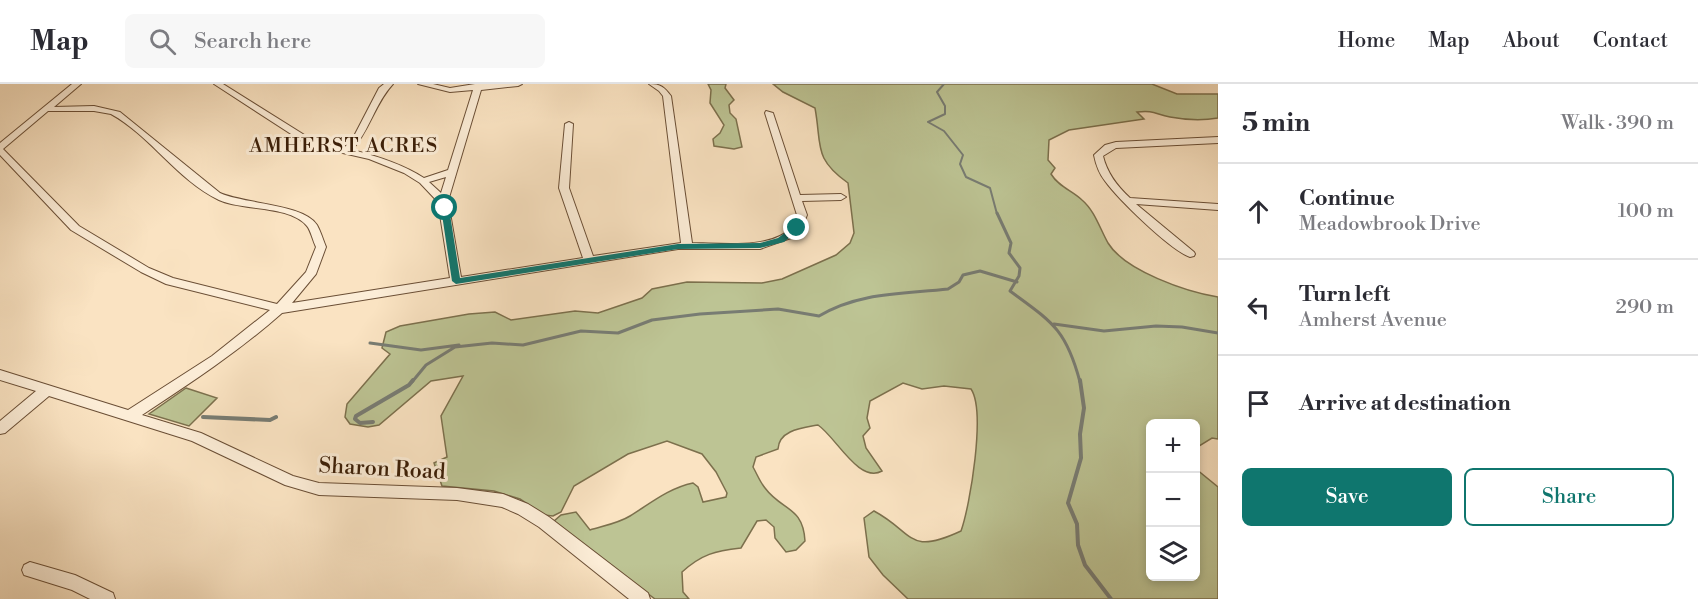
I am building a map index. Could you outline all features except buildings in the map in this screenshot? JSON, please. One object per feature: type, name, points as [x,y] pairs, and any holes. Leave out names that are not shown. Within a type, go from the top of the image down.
[{"type":"street","points":[[77,84],[0,148],[13,163],[75,228],[145,270],[170,281],[280,309],[687,246],[753,246],[781,240],[800,224],[802,215],[768,113]]},
{"type":"street","points":[[218,84],[311,143],[386,161],[423,181],[442,201],[449,225],[456,281]]},
{"type":"street","points":[[346,151],[357,139],[382,90],[389,84]]},
{"type":"street","points":[[422,84],[444,90],[518,84]]},
{"type":"street","points":[[653,84],[662,89],[667,96],[687,246]]},
{"type":"street","points":[[442,201],[478,86]]},
{"type":"street","points":[[46,110],[114,112],[218,195],[294,214],[310,223],[320,237],[318,256],[299,290],[280,309],[246,340],[131,415]]},
{"type":"street","points":[[569,124],[564,188],[589,261]]},
{"type":"street","points":[[1190,254],[1140,214],[1101,169],[1098,155],[1108,147],[1116,145],[1218,140]]},
{"type":"street","points":[[0,163],[13,163]]},
{"type":"street","points":[[423,181],[452,172]]},
{"type":"street","points":[[798,198],[841,197]]},
{"type":"street","points":[[1128,201],[1218,207]]},
{"type":"street","name":"Sharon Road","points":[[0,375],[196,437],[290,481],[319,489],[457,494],[492,498],[513,504],[544,522],[642,599]]},
{"type":"street","points":[[0,429],[47,390]]},
{"type":"street","points":[[30,570],[83,586],[107,599]]},
{"type":"green space","points":[[708,84],[726,84],[725,88],[734,100],[729,105],[730,113],[736,119],[742,147],[734,149],[714,146],[713,139],[724,125],[710,103],[711,90]]},
{"type":"green space","points":[[773,84],[1152,84],[1177,94],[1218,94],[1218,118],[1188,119],[1151,112],[1137,112],[1144,119],[1069,130],[1049,140],[1048,160],[1055,168],[1051,174],[1054,178],[1087,204],[1108,243],[1128,263],[1158,279],[1218,297],[1218,439],[1212,438],[1200,446],[1200,419],[1146,419],[1146,581],[1200,581],[1200,472],[1218,487],[1218,599],[908,599],[883,575],[869,557],[864,518],[874,511],[905,534],[921,541],[930,542],[961,531],[972,481],[977,437],[975,400],[971,389],[944,386],[922,389],[903,383],[870,401],[867,418],[870,428],[863,436],[866,448],[882,471],[873,473],[856,465],[818,425],[792,431],[782,438],[778,449],[756,457],[753,467],[762,483],[778,501],[796,515],[800,521],[805,541],[796,550],[786,552],[775,538],[774,527],[766,520],[757,521],[741,548],[709,554],[682,572],[683,592],[689,599],[655,599],[553,522],[561,515],[576,512],[590,530],[626,518],[668,492],[693,483],[698,487],[703,502],[726,497],[727,493],[716,472],[702,454],[667,441],[628,454],[574,486],[561,512],[553,516],[544,515],[520,499],[494,491],[442,486],[434,463],[447,457],[441,416],[463,376],[431,381],[379,425],[368,427],[350,424],[345,417],[347,404],[390,354],[382,348],[386,332],[400,326],[469,314],[495,312],[511,320],[575,311],[598,313],[642,298],[652,289],[687,282],[762,283],[782,279],[836,255],[850,243],[854,233],[848,183],[829,166],[824,158],[819,142],[815,108],[783,92]]},
{"type":"green space","points":[[186,388],[217,398],[189,426],[149,414]]},
{"type":"waterway","points":[[944,84],[937,92],[945,106],[945,114],[928,122],[944,131],[963,155],[960,164],[966,177],[990,188],[997,214]]},
{"type":"waterway","points":[[997,213],[1011,243],[1009,253],[1020,268],[1016,282]]},
{"type":"waterway","points":[[412,382],[426,365],[455,347],[492,343],[523,345],[581,331],[618,333],[652,320],[700,314],[778,309],[819,316],[834,308],[866,298],[948,289],[959,282],[963,275],[980,271],[1016,282]]},
{"type":"waterway","points":[[1016,282],[1010,291],[1056,328],[1069,350],[1080,382]]},
{"type":"waterway","points":[[1054,324],[1104,331],[1156,326],[1182,327],[1218,333]]},
{"type":"waterway","points":[[370,343],[421,350],[459,345]]},
{"type":"waterway","points":[[373,422],[360,423],[355,419],[356,416],[409,385],[413,380]]},
{"type":"waterway","points":[[1080,380],[1084,408],[1080,434],[1081,458],[1068,503],[1077,524],[1078,545],[1085,565],[1111,599]]},
{"type":"waterway","points":[[203,417],[270,420],[276,417]]},
{"type":"district","name":"AMHERST ACRES","points":[[344,146]]},
{"type":"route","points":[[445,208],[456,281],[678,246],[760,246],[781,240],[797,228]]}]
